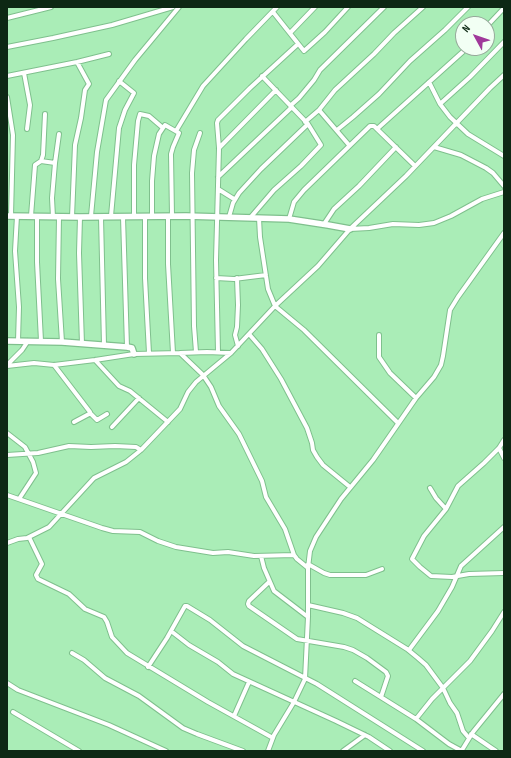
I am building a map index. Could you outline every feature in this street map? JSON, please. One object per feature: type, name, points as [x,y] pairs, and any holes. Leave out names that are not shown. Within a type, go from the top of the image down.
[{"type":"street","points":[[7,18],[51,7]]},
{"type":"street","points":[[7,47],[112,25],[173,7]]},
{"type":"street","points":[[91,216],[97,152],[106,100],[119,81],[179,7]]},
{"type":"street","points":[[176,131],[203,86],[277,7]]},
{"type":"street","points":[[290,34],[315,7]]},
{"type":"street","points":[[273,12],[304,51],[348,7]]},
{"type":"street","points":[[218,177],[299,98],[320,70],[384,7]]},
{"type":"street","points":[[229,217],[234,199],[261,169],[307,123],[335,90],[423,7]]},
{"type":"street","points":[[337,130],[379,94],[410,61],[468,7]]},
{"type":"street","points":[[495,18],[504,8]]},
{"type":"street","points":[[440,104],[461,86],[504,42]]},
{"type":"street","points":[[218,352],[216,278],[219,148],[217,126],[218,120],[262,76],[298,44]]},
{"type":"street","points":[[7,76],[109,54]]},
{"type":"street","points":[[378,129],[458,56]]},
{"type":"street","points":[[72,217],[76,137],[81,118],[85,90],[89,84],[77,62]]},
{"type":"street","points":[[24,72],[30,105],[27,130]]},
{"type":"street","points":[[7,543],[29,538],[49,527],[94,478],[126,462],[141,450],[180,409],[191,388],[203,374],[231,353],[275,306],[318,266],[350,229],[434,147],[504,75]]},
{"type":"street","points":[[250,218],[274,190],[305,162],[321,145],[307,123],[262,76]]},
{"type":"street","points":[[111,216],[119,128],[125,110],[134,93],[119,81]]},
{"type":"street","points":[[429,82],[444,111],[456,123],[469,135],[504,156]]},
{"type":"street","points":[[219,148],[276,90]]},
{"type":"street","points":[[7,97],[13,135],[11,216],[19,307],[18,341]]},
{"type":"street","points":[[319,110],[349,145]]},
{"type":"street","points":[[41,161],[43,155],[45,114]]},
{"type":"street","points":[[134,217],[134,158],[140,114],[149,116],[163,128]]},
{"type":"street","points":[[148,353],[145,278],[148,216],[154,156],[157,140],[165,125],[179,133],[171,154],[168,264],[173,353]]},
{"type":"street","points":[[289,219],[294,202],[304,190],[368,127],[372,126],[378,129],[415,166]]},
{"type":"street","points":[[196,352],[194,326],[192,216],[193,153],[200,133]]},
{"type":"street","points":[[60,134],[55,163],[52,198],[56,217],[62,342]]},
{"type":"street","points":[[324,224],[334,209],[349,196],[396,147]]},
{"type":"street","points":[[434,147],[461,155],[486,168],[493,173],[504,186]]},
{"type":"street","points":[[40,341],[34,216],[34,166],[41,161],[55,163]]},
{"type":"street","points":[[218,189],[234,199]]},
{"type":"street","points":[[11,216],[218,216],[289,219],[350,229],[388,225],[419,225],[434,223],[451,216],[482,199],[504,192]]},
{"type":"street","points":[[80,217],[79,253],[82,344]]},
{"type":"street","points":[[101,217],[104,345]]},
{"type":"street","points":[[123,217],[126,347]]},
{"type":"street","points":[[259,218],[260,237],[266,275],[270,295],[275,306],[304,330],[398,422]]},
{"type":"street","points":[[268,751],[273,738],[294,702],[305,679],[308,617],[308,566],[310,551],[316,537],[350,487],[372,460],[416,398],[434,377],[441,365],[445,348],[450,310],[504,233]]},
{"type":"street","points":[[216,278],[237,278],[266,275]]},
{"type":"street","points":[[237,278],[238,305],[235,335],[238,346]]},
{"type":"street","points":[[249,334],[262,349],[287,390],[307,428],[313,450],[317,457],[323,465],[350,487]]},
{"type":"street","points":[[379,335],[379,358],[396,379],[416,398]]},
{"type":"street","points":[[7,341],[62,342],[126,347],[132,348],[134,354]]},
{"type":"street","points":[[7,365],[28,341]]},
{"type":"street","points":[[7,365],[34,363],[54,365],[148,353],[231,353]]},
{"type":"street","points":[[180,353],[203,374],[211,387],[219,406],[239,434],[262,481],[266,496],[285,529],[294,555],[297,559],[308,566],[330,575],[366,575],[382,568]]},
{"type":"street","points":[[95,360],[119,386],[130,391],[168,422]]},
{"type":"street","points":[[54,365],[90,413],[97,420],[107,414]]},
{"type":"street","points":[[112,427],[139,398]]},
{"type":"street","points":[[74,422],[90,413]]},
{"type":"street","points":[[7,433],[25,447],[33,462],[36,473],[19,499]]},
{"type":"street","points":[[504,440],[498,448],[458,486],[446,509],[424,536],[412,558],[413,561],[429,576],[456,577],[469,574],[504,573]]},
{"type":"street","points":[[7,455],[48,451],[69,446],[136,447],[141,450]]},
{"type":"street","points":[[498,448],[504,458]]},
{"type":"street","points":[[430,488],[436,498],[446,509]]},
{"type":"street","points":[[7,495],[102,528],[113,531],[140,532],[176,548],[213,553],[228,552],[244,555],[294,555]]},
{"type":"street","points":[[409,650],[438,611],[461,566],[504,527]]},
{"type":"street","points":[[29,538],[42,564],[36,575],[38,579],[69,594],[85,609],[104,617],[116,642],[127,653],[208,702],[273,738]]},
{"type":"street","points":[[261,556],[264,568],[274,591],[308,617]]},
{"type":"street","points":[[270,582],[249,602],[249,606],[297,639],[334,645],[353,650],[367,658],[386,672],[388,676],[381,698]]},
{"type":"street","points":[[308,605],[343,613],[357,618],[409,650],[426,665],[443,688],[450,703],[457,713],[464,732],[496,751]]},
{"type":"street","points":[[148,667],[185,606],[187,606],[210,620],[243,646],[327,690],[423,751]]},
{"type":"street","points":[[416,719],[443,688],[470,662],[504,612]]},
{"type":"street","points":[[171,631],[189,645],[218,662],[232,674],[365,736],[390,751]]},
{"type":"street","points":[[72,653],[84,660],[105,678],[139,696],[183,728],[243,751]]},
{"type":"street","points":[[356,681],[416,719],[458,750],[462,750],[470,736],[504,694]]},
{"type":"street","points":[[234,716],[249,682]]},
{"type":"street","points":[[7,683],[18,690],[47,703],[109,725],[166,751]]},
{"type":"street","points":[[13,712],[79,751]]},
{"type":"street","points":[[343,751],[365,736]]}]
